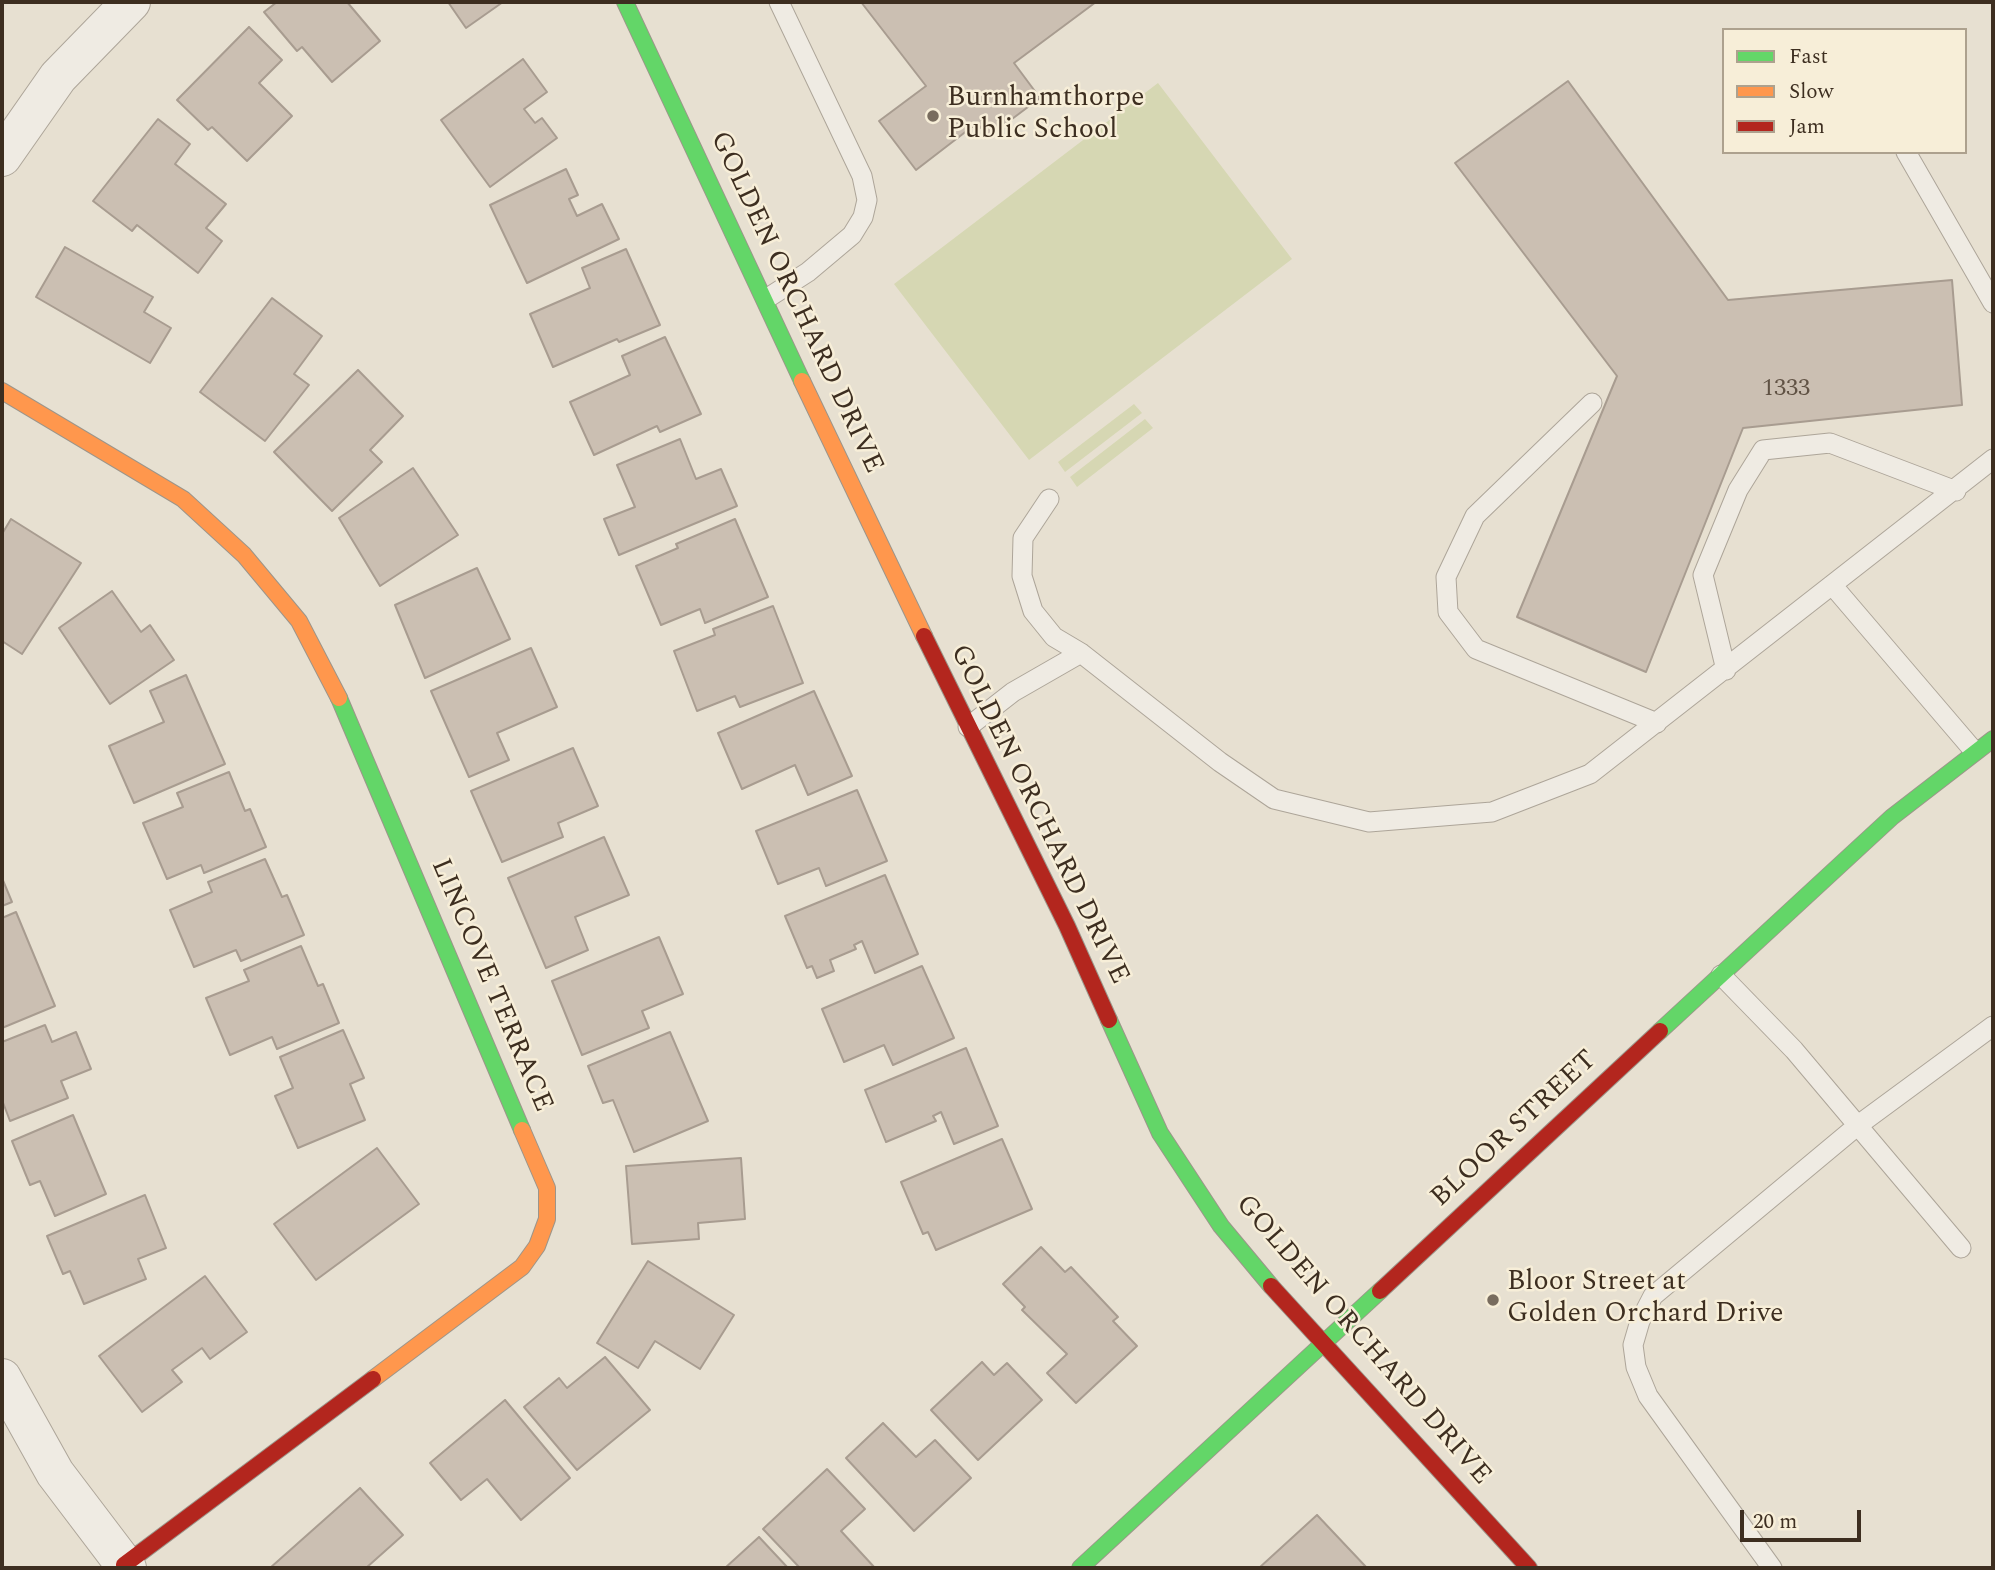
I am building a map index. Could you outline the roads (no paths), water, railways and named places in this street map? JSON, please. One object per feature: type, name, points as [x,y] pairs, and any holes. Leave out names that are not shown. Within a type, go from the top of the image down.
[{"type":"street","points":[[2,157],[58,77],[131,2]]},
{"type":"street","name":"GOLDEN ORCHARD DRIVE","points":[[625,2],[968,727],[1067,926],[1160,1133],[1221,1226],[1321,1344],[1530,1568]]},
{"type":"street","name":"LINCOVE TERRACE","points":[[2,391],[183,499],[244,555],[299,621],[338,696],[547,1188],[547,1219],[537,1246],[522,1267],[126,1566]]},
{"type":"street","name":"BLOOR STREET","points":[[1080,1568],[1892,817],[1974,751],[1993,739]]},
{"type":"street","points":[[2,1378],[55,1473],[126,1566]]},
{"type":"lane","points":[[766,299],[808,272],[852,235],[863,217],[867,200],[862,176],[779,2]]},
{"type":"lane","points":[[1907,154],[1993,303]]},
{"type":"lane","points":[[1592,403],[1475,516],[1446,577],[1448,612],[1476,649],[1657,723]]},
{"type":"lane","points":[[1726,670],[1703,575],[1738,490],[1763,450],[1830,443],[1956,491]]},
{"type":"lane","points":[[1049,499],[1023,538],[1022,576],[1033,611],[1054,637],[1081,653],[1220,762],[1273,799],[1370,822],[1492,812],[1590,774],[1956,491],[1993,459]]},
{"type":"lane","points":[[1833,586],[1974,751]]},
{"type":"lane","points":[[968,727],[1013,692],[1081,653]]},
{"type":"lane","points":[[1721,975],[1794,1049],[1961,1248]]},
{"type":"lane","points":[[1772,1568],[1661,1418],[1636,1367],[1633,1345],[1653,1296],[1857,1126],[1993,1026]]},
{"type":"place","name":"Burnhamthorpe Public School","points":[[933,116]]},
{"type":"place","name":"Bloor Street at Golden Orchard Drive","points":[[1493,1300]]}]
